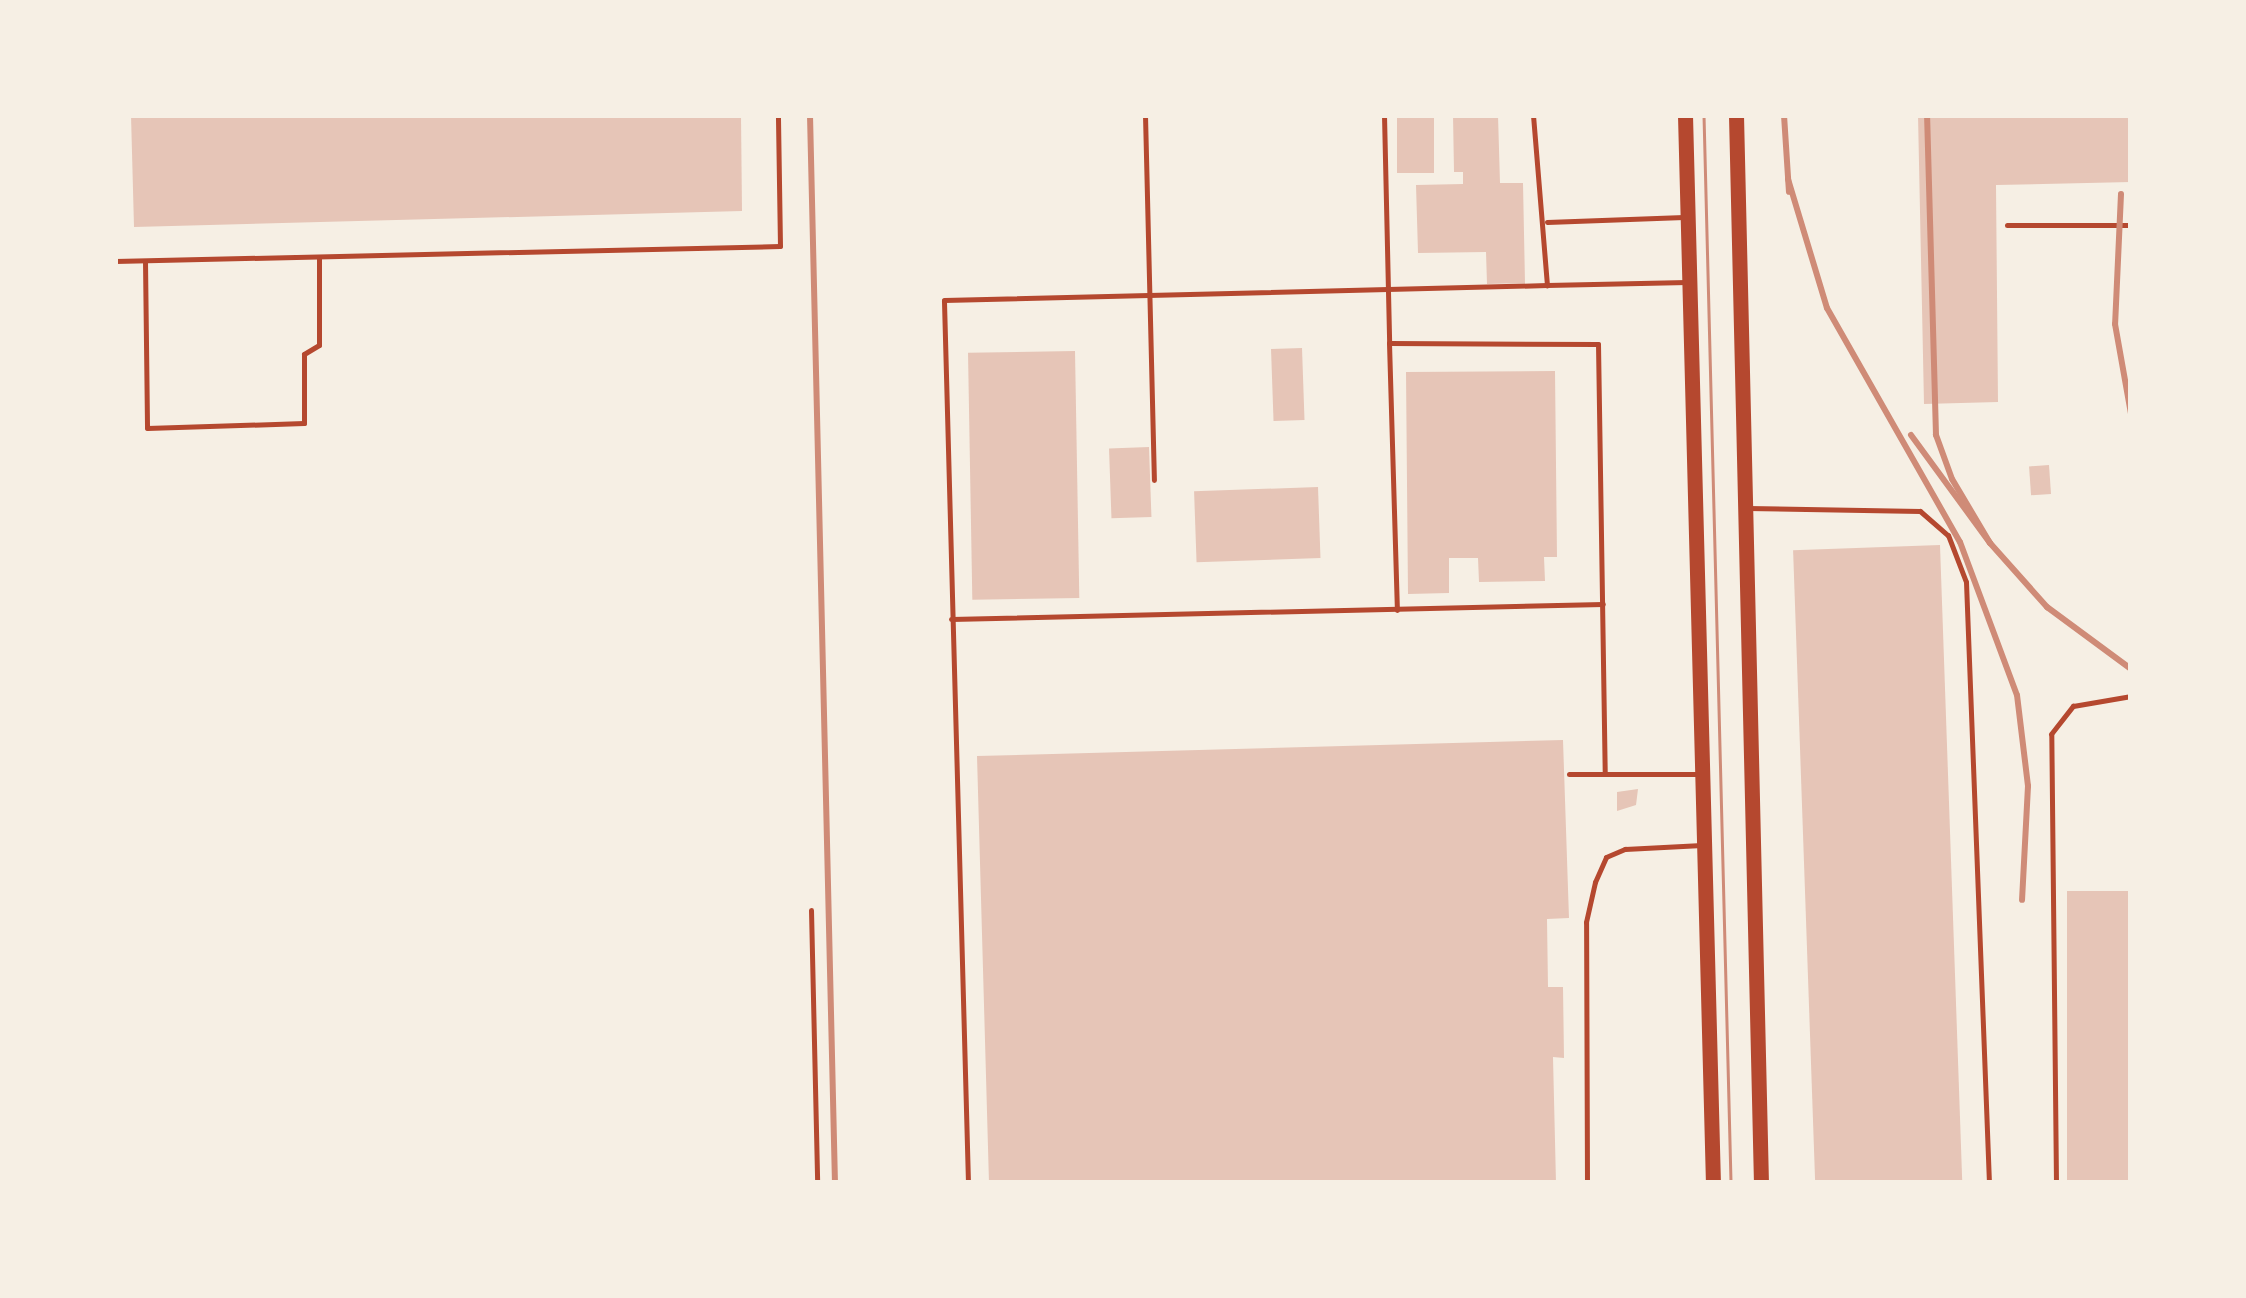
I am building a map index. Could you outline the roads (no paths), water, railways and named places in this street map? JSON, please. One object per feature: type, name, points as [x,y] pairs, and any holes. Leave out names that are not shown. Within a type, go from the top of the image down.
[{"type":"main road","points":[[1685,115],[1713,1183]]},
{"type":"main road","points":[[1736,115],[1742,508],[1761,1183]]},
{"type":"lane","points":[[115,261],[780,246],[778,115]]},
{"type":"lane","points":[[1144,115],[1154,480]]},
{"type":"lane","points":[[1384,115],[1396,610]]},
{"type":"lane","points":[[1533,115],[1534,182],[1547,222],[1548,286]]},
{"type":"lane","points":[[1547,222],[1687,217]]},
{"type":"lane","points":[[2007,225],[2131,225]]},
{"type":"lane","points":[[145,261],[147,428],[304,423],[304,354],[319,345],[319,258]]},
{"type":"lane","points":[[968,1183],[944,300],[1148,299],[1688,282]]},
{"type":"lane","points":[[1389,343],[1598,344],[1605,774]]},
{"type":"lane","points":[[1742,508],[1886,506],[1920,512],[1948,534],[1966,582],[1989,1183]]},
{"type":"lane","points":[[950,619],[1603,604]]},
{"type":"lane","points":[[2056,1183],[2051,734],[2073,706],[2131,696]]},
{"type":"lane","points":[[1570,774],[1702,774]]},
{"type":"lane","points":[[1588,1183],[1586,922],[1595,882],[1606,857],[1625,849],[1704,846]]},
{"type":"lane","points":[[811,910],[817,1183]]},
{"type":"tram line","points":[[1704,115],[1731,1183]]},
{"type":"railway","points":[[810,115],[835,1183]]},
{"type":"railway","points":[[1784,115],[1789,192]]},
{"type":"railway","points":[[1911,435],[1990,543],[1952,479],[1936,435],[1927,115]]},
{"type":"railway","points":[[1788,179],[1827,308],[1960,542],[2017,695],[2028,786],[2022,900]]},
{"type":"railway","points":[[2121,194],[2115,324],[2131,414]]},
{"type":"railway","points":[[1990,543],[2047,607],[2131,669]]}]
